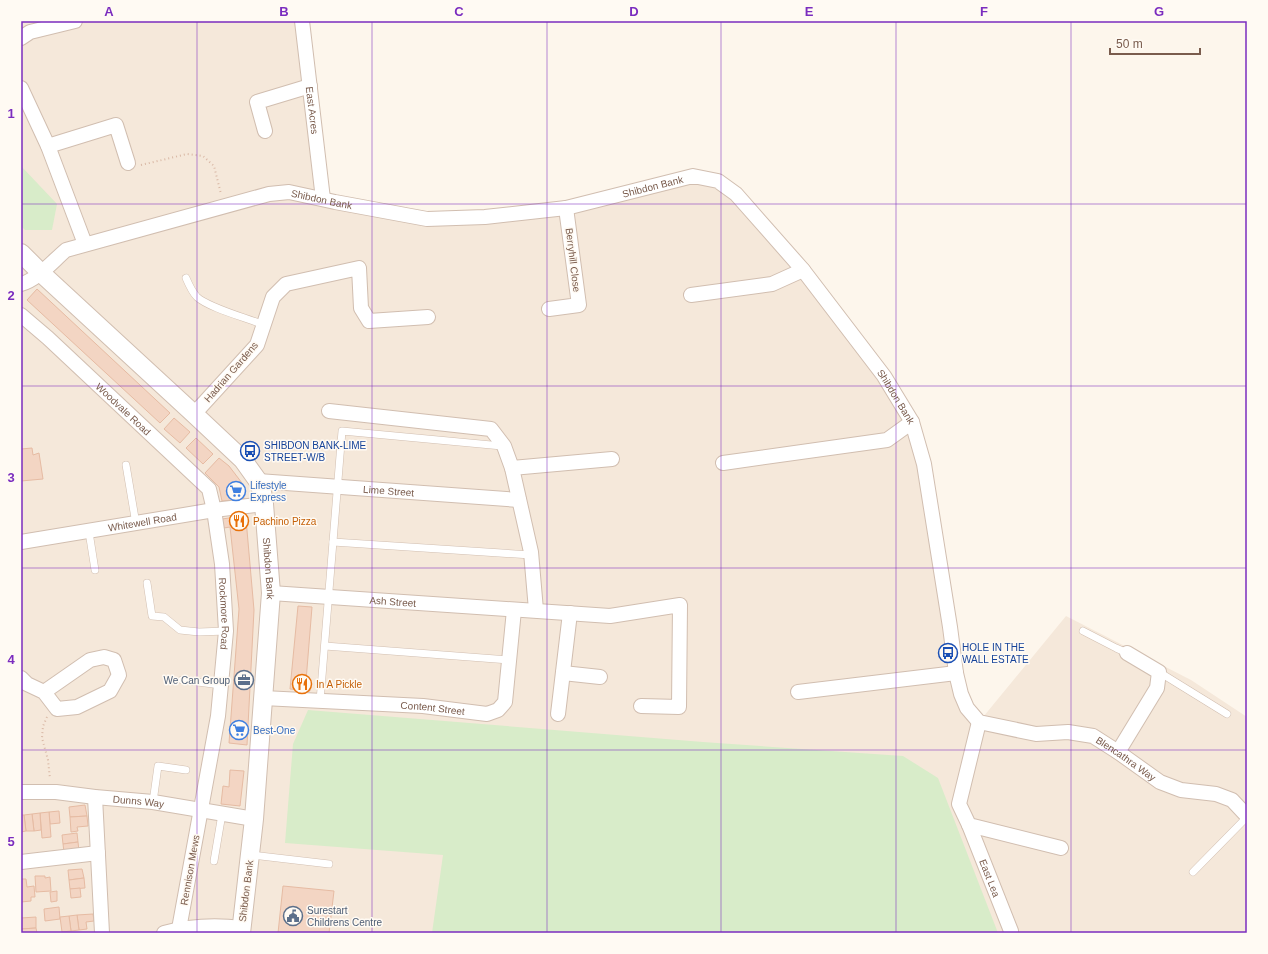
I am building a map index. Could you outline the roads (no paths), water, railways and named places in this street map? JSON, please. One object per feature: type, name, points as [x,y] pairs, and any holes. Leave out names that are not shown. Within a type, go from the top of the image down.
[{"type":"street","points":[[21,38],[30,32],[75,21]]},
{"type":"street","name":"East Acres","points":[[302,21],[323,199]]},
{"type":"street","points":[[265,131],[257,102],[310,86]]},
{"type":"street","points":[[21,88],[48,146],[86,244]]},
{"type":"street","points":[[48,146],[116,125],[128,163]]},
{"type":"street","name":"Shibdon Bank","points":[[40,272],[66,250],[224,205],[269,194],[289,192],[427,219],[485,217],[566,208],[693,176],[718,181],[736,194],[802,270],[884,376],[912,422],[924,464],[956,673]]},
{"type":"street","name":"Berryhill Close","points":[[549,309],[579,306],[566,208]]},
{"type":"street","name":"Shibdon Bank","points":[[21,253],[243,460],[258,481],[264,504],[271,593],[254,819],[242,931]]},
{"type":"street","name":"Hadrian Gardens","points":[[194,414],[257,345],[273,297],[286,284],[359,268],[361,308],[369,321],[428,317]]},
{"type":"street","points":[[691,294],[772,284],[802,270]]},
{"type":"street","points":[[21,284],[26,283],[40,272]]},
{"type":"street","name":"Woodvale Road","points":[[21,315],[48,338],[209,489],[214,510]]},
{"type":"street","points":[[329,411],[491,429],[504,446],[512,468],[531,555],[536,610]]},
{"type":"street","points":[[723,463],[887,440],[912,422]]},
{"type":"street","points":[[512,468],[612,459]]},
{"type":"street","name":"Lime Street","points":[[258,481],[519,500]]},
{"type":"street","name":"Whitewell Road","points":[[21,542],[89,532],[214,510],[264,504]]},
{"type":"street","name":"Rockmore Road","points":[[201,811],[218,716],[226,631],[222,564],[214,510]]},
{"type":"street","name":"Ash Street","points":[[271,593],[610,616],[680,605],[679,707],[641,706]]},
{"type":"street","name":"Content Street","points":[[263,698],[423,706],[488,714],[498,710],[505,702],[514,610]]},
{"type":"street","points":[[558,714],[570,613]]},
{"type":"street","points":[[1118,752],[1158,688],[1159,672],[1127,653]]},
{"type":"street","points":[[21,678],[27,684],[44,692],[57,709],[77,707],[110,691],[120,675],[114,660],[104,657],[90,660],[44,692]]},
{"type":"street","points":[[798,692],[956,673],[961,694],[967,708],[979,722]]},
{"type":"street","points":[[563,674],[600,677]]},
{"type":"street","name":"Blencathra Way","points":[[979,722],[1036,734],[1068,732],[1093,736],[1160,782],[1181,790],[1216,794],[1232,800],[1247,816]]},
{"type":"street","name":"East Lea","points":[[979,722],[959,804],[969,825],[1011,931]]},
{"type":"street","name":"Dunns Way","points":[[21,792],[56,792],[153,802],[254,819]]},
{"type":"street","points":[[94,797],[102,933]]},
{"type":"street","name":"Rennison Mews","points":[[179,929],[201,811]]},
{"type":"street","points":[[969,825],[1061,848]]},
{"type":"street","points":[[21,862],[98,853]]},
{"type":"street","points":[[164,933],[179,929],[225,926],[242,931]]},
{"type":"lane","points":[[186,278],[190,287],[197,296],[206,303],[264,325]]},
{"type":"lane","points":[[320,701],[342,431],[504,446]]},
{"type":"lane","points":[[126,465],[136,524]]},
{"type":"lane","points":[[89,532],[95,570]]},
{"type":"lane","points":[[333,542],[531,555]]},
{"type":"lane","points":[[147,582],[152,616],[164,618],[180,630],[199,632],[226,631]]},
{"type":"lane","points":[[1083,631],[1127,653]]},
{"type":"lane","points":[[324,646],[509,660]]},
{"type":"lane","points":[[1159,672],[1227,714]]},
{"type":"lane","points":[[182,680],[221,685]]},
{"type":"lane","points":[[153,802],[158,766],[186,770]]},
{"type":"lane","points":[[214,861],[222,814]]},
{"type":"lane","points":[[1194,872],[1247,816]]},
{"type":"lane","points":[[250,855],[329,864]]},
{"type":"place","name":"SHIBDON BANK-LIME STREET-W/B","points":[[250,451]]},
{"type":"place","name":"Lifestyle Express","points":[[236,491]]},
{"type":"place","name":"Pachino Pizza","points":[[239,521]]},
{"type":"place","name":"HOLE IN THE WALL ESTATE","points":[[948,653]]},
{"type":"place","name":"We Can Group","points":[[244,680]]},
{"type":"place","name":"In A Pickle","points":[[302,684]]},
{"type":"place","name":"Best-One","points":[[239,730]]},
{"type":"place","name":"Surestart Childrens Centre","points":[[293,916]]}]
